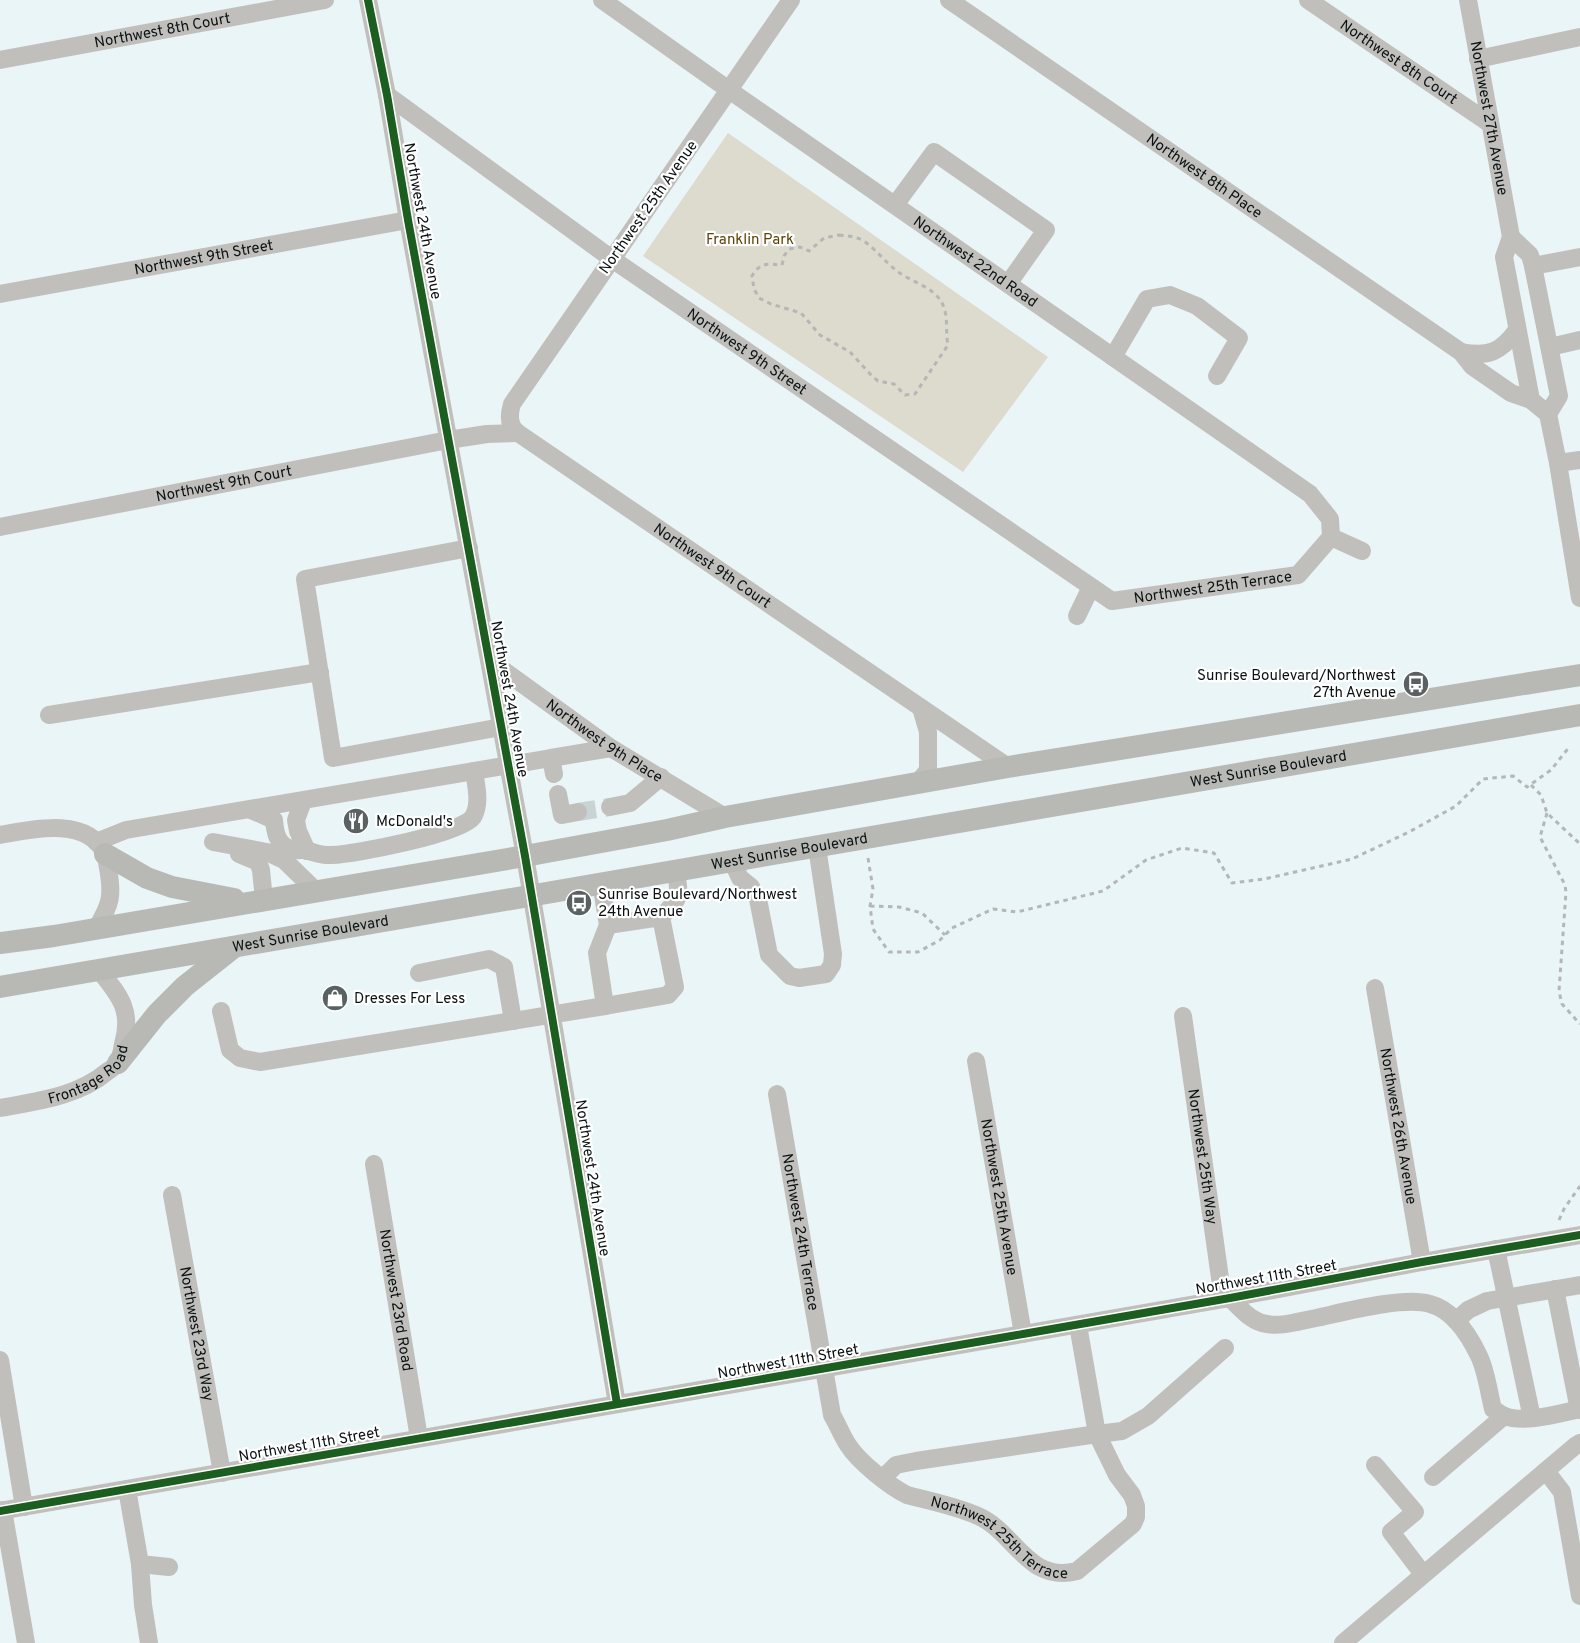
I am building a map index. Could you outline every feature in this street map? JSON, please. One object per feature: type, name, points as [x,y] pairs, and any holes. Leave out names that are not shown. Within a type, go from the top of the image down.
[{"type":"main road","points":[[0,943],[54,936],[525,856],[725,817],[1008,767],[1580,675]]},
{"type":"main road","name":"West Sunrise Boulevard","points":[[0,987],[1580,716]]},
{"type":"main road","points":[[101,848],[147,878],[171,887],[257,901]]},
{"type":"main road","points":[[118,1063],[158,1014],[185,986],[234,946]]},
{"type":"street","name":"Northwest 8th Court","points":[[0,60],[325,0]]},
{"type":"street","name":"Northwest 24th Avenue","points":[[368,0],[408,220],[457,439],[469,548],[532,895],[617,1404]]},
{"type":"street","name":"Northwest 22nd Road","points":[[602,0],[1310,494],[1330,519],[1331,537]]},
{"type":"street","name":"Northwest 25th Avenue","points":[[511,410],[791,0]]},
{"type":"street","name":"Northwest 8th Place","points":[[949,0],[1461,352],[1472,366],[1491,380],[1511,393],[1531,400]]},
{"type":"street","name":"Northwest 8th Court","points":[[1308,0],[1490,123]]},
{"type":"street","name":"Northwest 27th Avenue","points":[[1468,0],[1511,237],[1504,257],[1531,400]]},
{"type":"street","points":[[1478,59],[1580,37]]},
{"type":"street","name":"Northwest 9th Street","points":[[387,95],[612,259],[1112,602]]},
{"type":"street","points":[[894,205],[934,152],[953,165],[1046,230],[1008,284]]},
{"type":"street","name":"Northwest 9th Street","points":[[0,294],[408,220]]},
{"type":"street","points":[[1511,237],[1530,255],[1550,347],[1560,396],[1548,414]]},
{"type":"street","points":[[1533,266],[1580,257]]},
{"type":"street","points":[[1113,357],[1147,299],[1170,295],[1197,306],[1239,338],[1217,376]]},
{"type":"street","points":[[1461,352],[1485,355],[1495,351],[1517,330]]},
{"type":"street","points":[[1550,347],[1580,340]]},
{"type":"street","points":[[1531,400],[1548,414],[1580,598]]},
{"type":"street","points":[[511,410],[510,423],[514,431],[518,433]]},
{"type":"street","name":"Northwest 9th Court","points":[[0,527],[457,439],[490,424],[511,410]]},
{"type":"street","points":[[457,439],[487,434],[518,433]]},
{"type":"street","name":"Northwest 9th Court","points":[[518,433],[1008,767]]},
{"type":"street","points":[[1558,463],[1580,460]]},
{"type":"street","points":[[1331,537],[1362,551]]},
{"type":"street","name":"Northwest 25th Terrace","points":[[1112,602],[1298,575],[1331,537]]},
{"type":"street","points":[[469,548],[305,579],[333,759],[501,727]]},
{"type":"street","points":[[1077,616],[1091,587]]},
{"type":"street","name":"Northwest 9th Place","points":[[489,660],[611,748],[725,817]]},
{"type":"street","points":[[50,716],[320,672]]},
{"type":"street","points":[[917,784],[928,770],[928,732],[921,708]]},
{"type":"street","points":[[101,848],[126,830],[508,765],[553,766],[611,748]]},
{"type":"street","points":[[285,804],[274,820],[275,835],[281,844],[292,850],[307,850],[320,856],[334,855],[411,841],[459,827],[472,817],[477,801],[474,771]]},
{"type":"street","points":[[610,807],[630,803],[661,777]]},
{"type":"street","points":[[558,794],[561,815],[578,812]]},
{"type":"street","points":[[303,801],[296,820],[298,831],[307,850]]},
{"type":"street","points":[[250,810],[274,820]]},
{"type":"street","points":[[207,817],[213,842]]},
{"type":"street","points":[[0,835],[63,827],[82,832],[101,848],[111,889],[108,909],[96,929]]},
{"type":"street","points":[[213,842],[267,852],[284,860],[316,891]]},
{"type":"street","points":[[213,842],[258,862],[261,870],[257,901]]},
{"type":"street","points":[[732,861],[740,878],[751,887],[758,899],[769,955],[790,976],[799,978],[826,974],[832,965],[833,954],[817,847]]},
{"type":"street","points":[[608,925],[661,917],[677,901],[679,893],[676,871]]},
{"type":"street","points":[[601,883],[608,925],[597,953],[605,1006]]},
{"type":"street","points":[[221,1011],[230,1050],[240,1058],[260,1062],[668,995],[675,987],[661,917]]},
{"type":"street","points":[[419,973],[489,959],[504,968],[513,1021]]},
{"type":"street","name":"Frontage Road","points":[[0,1108],[40,1101],[80,1090],[98,1080],[118,1063],[127,1022],[125,1010],[117,992],[99,970]]},
{"type":"street","name":"Northwest 26th Avenue","points":[[1375,988],[1422,1262]]},
{"type":"street","name":"Northwest 25th Way","points":[[1183,1016],[1226,1299]]},
{"type":"street","name":"Northwest 25th Avenue","points":[[976,1061],[1023,1334]]},
{"type":"street","name":"Northwest 24th Terrace","points":[[777,1094],[824,1368]]},
{"type":"street","name":"Northwest 23rd Road","points":[[374,1164],[419,1438]]},
{"type":"street","name":"Northwest 23rd Way","points":[[172,1195],[222,1473]]},
{"type":"street","name":"Northwest 11th Street","points":[[1,1510],[1078,1325],[1580,1235]]},
{"type":"street","points":[[1496,1249],[1532,1418]]},
{"type":"street","points":[[1456,1322],[1468,1310],[1488,1301],[1580,1285]]},
{"type":"street","points":[[1226,1299],[1262,1323],[1279,1325],[1406,1302],[1430,1304],[1449,1313],[1464,1331],[1480,1357],[1493,1409],[1512,1418],[1532,1418],[1579,1409],[1556,1289]]},
{"type":"street","name":"Northwest 25th Terrace","points":[[824,1368],[832,1415],[849,1447],[873,1472],[907,1495],[979,1516],[994,1525],[1032,1563],[1055,1573],[1068,1573],[1077,1571],[1132,1524],[1136,1517],[1136,1506],[1132,1495],[1117,1475],[1097,1434],[1078,1325]]},
{"type":"street","points":[[883,1478],[896,1465],[1122,1431],[1148,1416],[1225,1348]]},
{"type":"street","points":[[0,1360],[24,1507]]},
{"type":"street","points":[[1433,1477],[1504,1416]]},
{"type":"street","points":[[1342,1643],[1580,1443]]},
{"type":"street","points":[[1375,1465],[1415,1512],[1391,1532],[1423,1574]]},
{"type":"street","points":[[1546,1471],[1562,1491],[1580,1596]]},
{"type":"street","points":[[127,1489],[140,1564],[149,1643]]},
{"type":"street","points":[[1,1510],[26,1643]]},
{"type":"street","points":[[140,1564],[169,1567]]},
{"type":"path","points":[[839,235],[853,236],[864,241],[898,272],[932,291],[942,303],[947,321],[945,334],[948,345],[915,394],[905,395],[894,384],[878,381],[849,352],[820,335],[801,313],[759,298],[754,289],[752,276],[757,268],[766,264],[782,265],[789,249],[800,247],[809,251],[824,238],[839,235]]},
{"type":"path","points":[[868,858],[873,889],[870,906],[873,929],[889,952],[918,952],[940,940],[952,928],[993,909],[1017,912],[1103,891],[1146,860],[1182,848],[1214,853],[1232,883],[1264,879],[1352,859],[1456,806],[1483,779],[1513,776],[1527,787],[1551,770],[1570,746]]},
{"type":"path","points":[[1530,784],[1541,795],[1547,813],[1580,844]]},
{"type":"path","points":[[1547,813],[1540,837],[1565,885],[1566,892],[1559,991],[1562,1004],[1580,1024]]},
{"type":"path","points":[[870,906],[899,907],[922,913],[945,935]]},
{"type":"path","points":[[1559,1221],[1564,1209],[1580,1186]]},
{"type":"green space","name":"Franklin Park","points":[[728,133],[1048,357],[963,472],[643,256]]},
{"type":"tunnel","points":[[578,812],[610,807]]},
{"type":"cycle path","points":[[368,0],[525,856],[617,1404]]},
{"type":"cycle path","points":[[0,1511],[1230,1298],[1580,1235]]},
{"type":"place","name":"Sunrise Boulevard/Northwest 27th Avenue","points":[[1416,684]]},
{"type":"place","name":"McDonald's","points":[[356,821]]},
{"type":"place","name":"Sunrise Boulevard/Northwest 24th Avenue","points":[[579,903]]},
{"type":"place","name":"Dresses For Less","points":[[335,998]]}]
